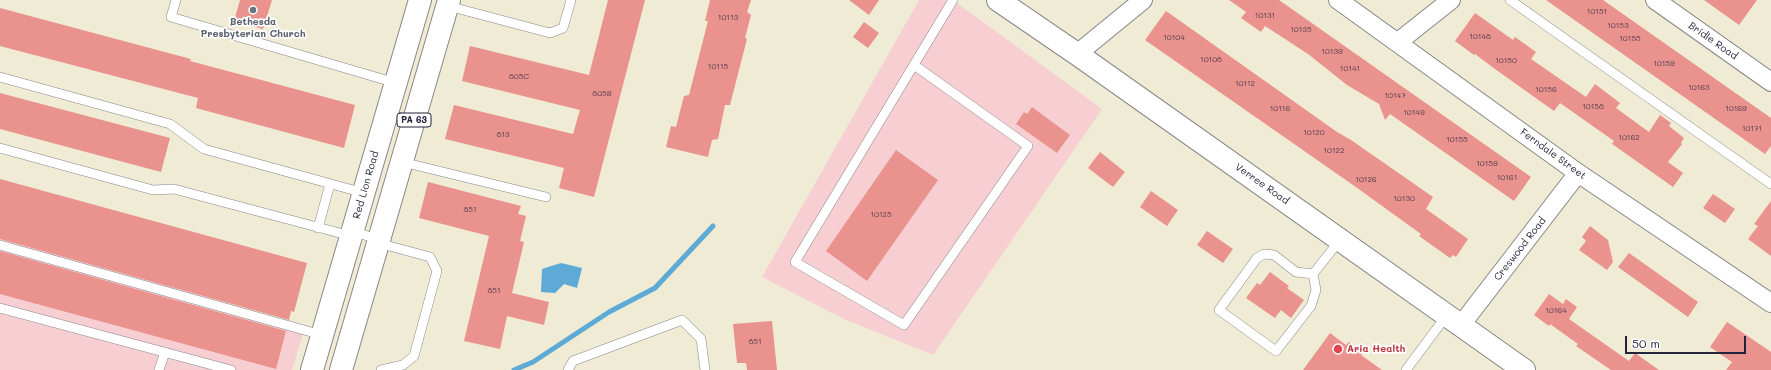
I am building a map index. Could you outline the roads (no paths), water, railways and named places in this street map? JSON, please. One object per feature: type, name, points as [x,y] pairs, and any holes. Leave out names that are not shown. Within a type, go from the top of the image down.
[{"type":"main road","name":"Red Lion Road","points":[[312,370],[420,0]]},
{"type":"main road","name":"Verree Road","points":[[998,0],[1077,54],[1524,370]]},
{"type":"main road","name":"PA 63","points":[[342,370],[448,3]]},
{"type":"main road","points":[[376,151],[403,160]]},
{"type":"street","points":[[1077,54],[1143,0]]},
{"type":"street","name":"Ferndale Street","points":[[1338,0],[1578,173],[1771,303]]},
{"type":"street","points":[[1398,42],[1451,0]]},
{"type":"street","name":"Bridle Road","points":[[1655,0],[1771,82]]},
{"type":"street","name":"Creswood Road","points":[[1454,320],[1578,173]]},
{"type":"lane","points":[[176,0],[171,17],[396,83]]},
{"type":"lane","points":[[448,3],[550,33],[563,28],[571,0]]},
{"type":"lane","points":[[914,65],[1028,146],[904,325],[795,262],[953,0]]},
{"type":"lane","points":[[1510,0],[1771,184]]},
{"type":"lane","points":[[0,77],[170,124],[204,149],[364,193]]},
{"type":"lane","points":[[0,148],[153,190],[174,189],[318,228],[351,234],[430,256],[437,271],[414,356],[403,365],[381,370]]},
{"type":"lane","points":[[403,160],[546,197]]},
{"type":"lane","points":[[318,228],[330,184]]},
{"type":"lane","points":[[1313,274],[1296,272],[1274,255],[1264,254],[1257,258],[1219,310],[1276,351],[1311,306],[1316,290],[1313,274],[1340,240]]},
{"type":"lane","points":[[0,245],[322,335]]},
{"type":"lane","points":[[0,308],[231,370]]},
{"type":"lane","points":[[568,370],[573,361],[682,320],[701,340],[705,370]]},
{"type":"lane","points":[[1406,370],[1454,320]]},
{"type":"lane","points":[[162,368],[165,352]]},
{"type":"water","points":[[561,263],[582,268],[577,288],[564,284],[555,293],[541,292],[542,269]]},
{"type":"waterway","points":[[514,370],[533,362],[609,312],[655,288],[713,226]]},
{"type":"place","name":"Bethesda Presbyterian Church","points":[[253,10]]},
{"type":"place","name":"Aria Health","points":[[1338,349]]}]
